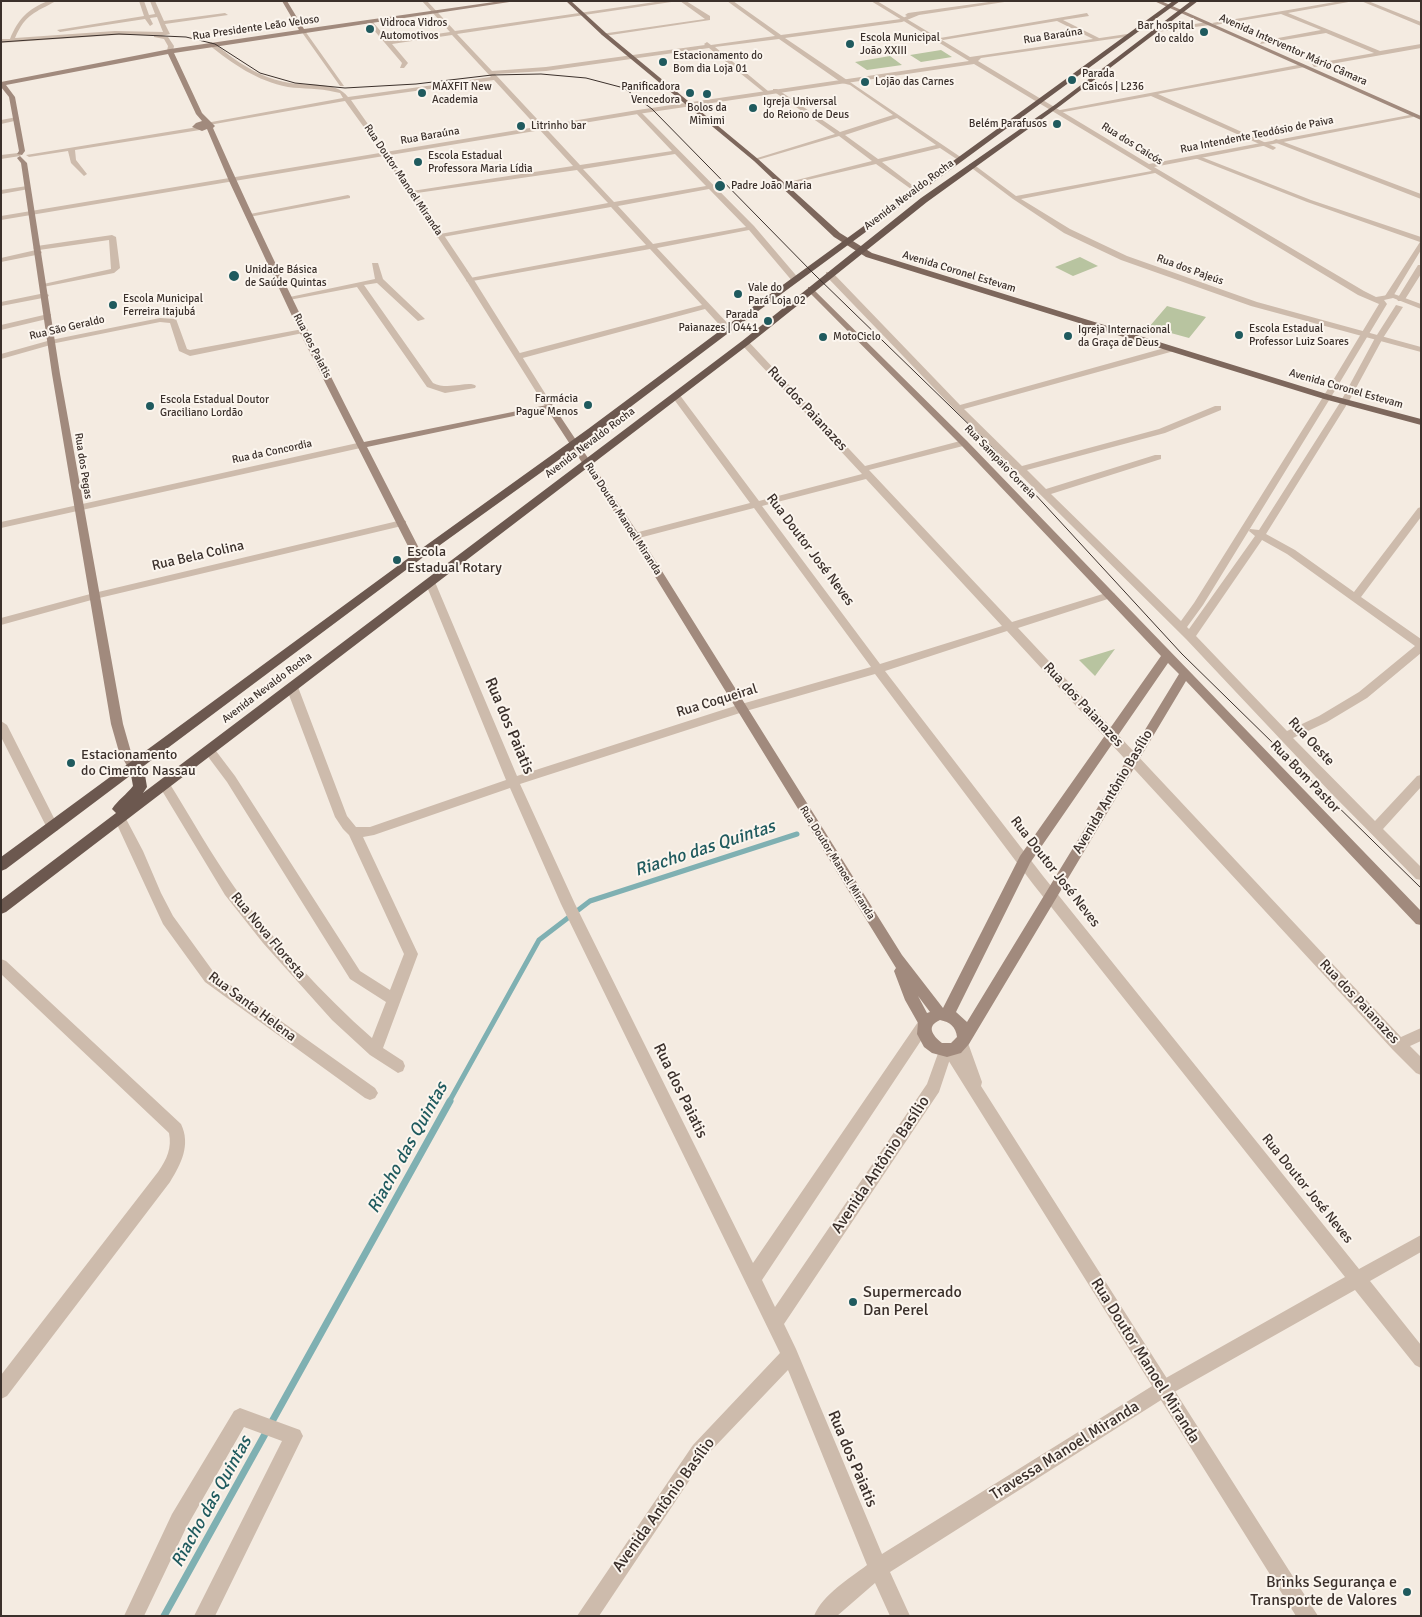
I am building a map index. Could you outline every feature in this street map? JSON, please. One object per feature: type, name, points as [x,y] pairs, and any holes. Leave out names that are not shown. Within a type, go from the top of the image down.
[{"type":"highway","name":"Avenida Nevaldo Rocha","points":[[1,908],[586,462],[676,396],[829,274],[971,165],[1058,106],[1195,1]]},
{"type":"highway","name":"Avenida Nevaldo Rocha","points":[[1,865],[418,556],[918,192],[1171,3]]},
{"type":"highway","points":[[1,903],[50,862],[128,802],[140,787],[138,775],[134,768]]},
{"type":"main road","points":[[284,1],[303,32]]},
{"type":"main road","name":"Rua Presidente Leão Veloso","points":[[2,84],[211,44],[514,1]]},
{"type":"main road","name":"Avenida Coronel Estevam","points":[[568,1],[604,34],[756,160],[848,243],[860,250],[886,261],[1327,397],[1421,422]]},
{"type":"main road","name":"Avenida Interventor Mário Câmara","points":[[1156,1],[1171,3],[1183,11],[1303,66],[1419,114]]},
{"type":"main road","name":"Avenida Interventor Mário Câmara","points":[[1208,22],[1215,22],[1314,65],[1419,114],[1421,119]]},
{"type":"main road","name":"Rua dos Paiatis","points":[[170,51],[200,116],[209,127],[232,181],[303,331],[418,556]]},
{"type":"main road","name":"Rua dos Pegas","points":[[2,84],[12,97],[17,119],[78,507],[120,740],[134,768]]},
{"type":"main road","points":[[198,127],[200,116]]},
{"type":"main road","points":[[198,127],[209,127]]},
{"type":"main road","points":[[198,127],[209,127]]},
{"type":"main road","name":"Rua Sampaio Correia","points":[[812,289],[964,443],[1168,655]]},
{"type":"main road","name":"Rua Doutor Manoel Miranda","points":[[549,406],[635,536],[896,959],[943,1014]]},
{"type":"main road","name":"Rua da Concordia","points":[[362,445],[549,406]]},
{"type":"main road","name":"Rua Bom Pastor","points":[[1168,655],[1421,920]]},
{"type":"main road","name":"Avenida Antônio Basílio","points":[[943,1014],[1025,860],[1168,655]]},
{"type":"main road","name":"Avenida Antônio Basílio","points":[[955,1046],[1185,674]]},
{"type":"main road","name":"Rua Doutor Manoel Miranda","points":[[896,959],[912,1000],[924,1024]]},
{"type":"main road","points":[[943,1014],[959,1021],[962,1027],[955,1046],[934,1047],[925,1038],[924,1024],[931,1016],[943,1014]]},
{"type":"street","points":[[12,40],[19,21],[24,16],[54,1]]},
{"type":"street","points":[[424,1],[728,329]]},
{"type":"street","points":[[387,43],[582,13],[676,1]]},
{"type":"street","points":[[604,34],[703,22],[708,17],[682,1]]},
{"type":"street","points":[[729,1],[960,159]]},
{"type":"street","name":"Rua dos Caicós","points":[[873,1],[944,38],[972,59]]},
{"type":"street","name":"Rua dos Caicós","points":[[882,1],[904,17],[972,59],[1058,106],[1147,166],[1165,169],[1182,183]]},
{"type":"street","points":[[972,1],[980,6]]},
{"type":"street","points":[[209,127],[493,76],[1009,1]]},
{"type":"street","points":[[1215,22],[1352,1]]},
{"type":"street","points":[[1362,1],[1421,24]]},
{"type":"street","points":[[141,2],[152,2]]},
{"type":"street","name":"Rua dos Paiatis","points":[[141,2],[154,35],[170,51],[171,46],[152,2]]},
{"type":"street","points":[[1157,30],[1314,3],[1323,4]]},
{"type":"street","points":[[1280,12],[1379,52]]},
{"type":"street","points":[[56,37],[61,29],[158,15]]},
{"type":"street","points":[[162,23],[225,15]]},
{"type":"street","points":[[944,38],[1087,15]]},
{"type":"street","points":[[1058,20],[1097,39]]},
{"type":"street","points":[[370,22],[405,63],[402,67]]},
{"type":"street","points":[[779,27],[844,80]]},
{"type":"street","points":[[1262,43],[1326,31]]},
{"type":"street","points":[[303,32],[342,85]]},
{"type":"street","name":"Rua Baraúna","points":[[1,218],[687,104],[1132,34]]},
{"type":"street","points":[[1,42],[116,35],[166,36]]},
{"type":"street","points":[[1,42],[56,37],[154,35]]},
{"type":"street","name":"Rua Doutor Manoel Miranda","points":[[211,44],[236,64],[260,78],[287,85],[342,92],[470,280],[549,406]]},
{"type":"street","points":[[709,45],[766,92]]},
{"type":"street","points":[[1314,65],[1421,46]]},
{"type":"street","points":[[1058,106],[1067,110],[1303,66]]},
{"type":"street","points":[[775,90],[841,134],[918,192]]},
{"type":"street","points":[[1152,94],[1263,144]]},
{"type":"street","points":[[1058,106],[1082,107]]},
{"type":"street","name":"Rua dos Caicós","points":[[1067,110],[1156,168],[1361,293],[1401,303]]},
{"type":"street","points":[[638,112],[751,228],[796,280]]},
{"type":"street","name":"Rua Intendente Teodósio de Paiva","points":[[1165,169],[1207,162],[1310,135],[1419,114]]},
{"type":"street","points":[[756,160],[898,116]]},
{"type":"street","points":[[1,122],[17,119]]},
{"type":"street","name":"Rua Intendente Teodósio de Paiva","points":[[1012,196],[1156,168],[1197,157],[1263,144],[1286,146],[1421,119]]},
{"type":"street","points":[[1,159],[72,149],[198,127]]},
{"type":"street","points":[[23,156],[198,127]]},
{"type":"street","points":[[1310,135],[1319,139]]},
{"type":"street","points":[[783,185],[941,146]]},
{"type":"street","points":[[1286,146],[1421,197]]},
{"type":"street","points":[[72,149],[70,153],[73,162],[84,174]]},
{"type":"street","points":[[412,193],[677,152]]},
{"type":"street","points":[[1186,632],[1198,605],[1421,242],[1318,205],[1197,157]]},
{"type":"street","name":"Rua dos Pajeús","points":[[971,165],[1012,196],[1067,231],[1124,258],[1254,304],[1421,350]]},
{"type":"street","points":[[1012,196],[1147,166]]},
{"type":"street","points":[[440,236],[710,187]]},
{"type":"street","points":[[1,192],[27,188]]},
{"type":"street","points":[[249,215],[348,197]]},
{"type":"street","points":[[470,280],[751,228]]},
{"type":"street","points":[[1,260],[38,250],[112,237],[116,268],[114,272],[43,285]]},
{"type":"street","points":[[376,265],[379,280],[421,319]]},
{"type":"street","points":[[1186,632],[1261,534],[1344,401],[1421,267]]},
{"type":"street","name":"Rua Sampaio Correia","points":[[829,274],[958,408],[1186,632]]},
{"type":"street","points":[[289,298],[379,280]]},
{"type":"street","points":[[359,284],[430,385],[440,391],[472,386]]},
{"type":"street","points":[[1,304],[45,296]]},
{"type":"street","points":[[1401,303],[1418,307]]},
{"type":"street","points":[[519,356],[708,306]]},
{"type":"street","points":[[1,328],[48,316]]},
{"type":"street","name":"Rua São Geraldo","points":[[1,357],[51,342],[151,321],[172,321],[183,351],[190,353],[303,331]]},
{"type":"street","name":"Rua dos Paianazes","points":[[745,342],[1421,1068]]},
{"type":"street","points":[[958,408],[1171,349]]},
{"type":"street","name":"Rua Doutor José Neves","points":[[676,396],[878,669],[1050,894],[1421,1359]]},
{"type":"street","points":[[1020,470],[1162,431],[1218,408]]},
{"type":"street","points":[[635,536],[756,505],[964,443]]},
{"type":"street","name":"Rua da Concordia","points":[[1,525],[362,445]]},
{"type":"street","points":[[1045,493],[1158,456]]},
{"type":"street","points":[[1356,598],[1421,510]]},
{"type":"street","name":"Rua Bela Colina","points":[[1,622],[94,596],[402,523]]},
{"type":"street","points":[[1247,528],[1291,552],[1421,646],[1363,695],[1323,719],[1285,736]]},
{"type":"street","name":"Rua dos Paiatis","points":[[430,582],[513,782],[568,904],[790,1355],[878,1568],[900,1616]]},
{"type":"street","name":"Rua Coqueiral","points":[[355,833],[370,832],[513,782],[742,708],[878,669],[1110,595]]},
{"type":"street","name":"Rua Oeste","points":[[1186,632],[1335,790],[1421,874]]},
{"type":"street","points":[[292,687],[341,817],[350,830],[355,833],[411,954],[375,1050]]},
{"type":"street","points":[[1,726],[53,828]]},
{"type":"street","points":[[209,750],[231,779],[355,975],[394,1000]]},
{"type":"street","points":[[1375,829],[1421,779]]},
{"type":"street","name":"Rua Nova Floresta","points":[[164,784],[230,891],[262,932],[337,1016],[375,1050],[398,1066]]},
{"type":"street","name":"Rua Santa Helena","points":[[120,818],[168,920],[210,978],[370,1093]]},
{"type":"street","points":[[1,964],[176,1129],[178,1148],[169,1169],[1,1390]]},
{"type":"street","points":[[753,1278],[924,1024]]},
{"type":"street","points":[[1398,1044],[1421,1034]]},
{"type":"street","name":"Rua Doutor Manoel Miranda","points":[[955,1046],[984,1105],[1308,1616]]},
{"type":"street","name":"Avenida Antônio Basílio","points":[[774,1324],[934,1087],[955,1046]]},
{"type":"street","name":"Travessa Manoel Miranda","points":[[824,1616],[836,1602],[878,1568],[1163,1389],[1421,1243]]},
{"type":"street","name":"Avenida Antônio Basílio","points":[[587,1616],[699,1451],[790,1355]]},
{"type":"street","points":[[134,1616],[179,1521],[245,1419],[294,1436],[204,1616]]},
{"type":"green space","points":[[941,50],[952,57],[921,62],[910,55]]},
{"type":"green space","points":[[890,56],[902,65],[867,70],[855,62]]},
{"type":"green space","points":[[1080,257],[1098,266],[1073,276],[1055,267]]},
{"type":"green space","points":[[1167,306],[1206,317],[1189,338],[1149,327]]},
{"type":"green space","points":[[1115,649],[1095,676],[1079,660]]},
{"type":"waterway","name":"Riacho das Quintas","points":[[449,1102],[539,940],[590,901],[797,834]]},
{"type":"waterway","name":"Riacho das Quintas","points":[[164,1616],[450,1101]]},
{"type":"tram line","points":[[1,42],[119,34],[186,37],[215,44],[260,73],[295,83],[345,88],[416,84],[492,75],[541,74],[586,78],[624,88],[652,109],[815,275],[987,442],[1182,654],[1421,888]]},
{"type":"place","name":"Vidroca Vidros Automotivos","points":[[370,29]]},
{"type":"place","name":"Bar hospital do caldo","points":[[1204,32]]},
{"type":"place","name":"Escola Municipal João XXIII","points":[[850,44]]},
{"type":"place","name":"Estacionamento do Bom dia Loja 01","points":[[663,62]]},
{"type":"place","name":"Parada Caicós | L236","points":[[1072,80]]},
{"type":"place","name":"Lojão das Carnes","points":[[865,82]]},
{"type":"place","name":"MAXFIT New Academia","points":[[422,93]]},
{"type":"place","name":"Panificadora Vencedora","points":[[690,93]]},
{"type":"place","name":"Bolos da Mimimi","points":[[707,94]]},
{"type":"place","name":"Igreja Universal do Reiono de Deus","points":[[753,108]]},
{"type":"place","name":"Belém Parafusos","points":[[1057,124]]},
{"type":"place","name":"Litrinho bar","points":[[521,126]]},
{"type":"place","name":"Escola Estadual Professora Maria Lídia","points":[[418,162]]},
{"type":"place","name":"Padre João Maria","points":[[720,186]]},
{"type":"place","name":"Unidade Básica de Saúde Quintas","points":[[234,276]]},
{"type":"place","name":"Vale do Pará Loja 02","points":[[738,294]]},
{"type":"place","name":"Escola Municipal Ferreira Itajubá","points":[[113,305]]},
{"type":"place","name":"Parada Paianazes | O441","points":[[768,321]]},
{"type":"place","name":"Escola Estadual Professor Luiz Soares","points":[[1239,335]]},
{"type":"place","name":"Igreja Internacional da Graça de Deus","points":[[1068,336]]},
{"type":"place","name":"MotoCiclo","points":[[823,337]]},
{"type":"place","name":"Farmácia Pague Menos","points":[[588,405]]},
{"type":"place","name":"Escola Estadual Doutor Graciliano Lordão","points":[[150,406]]},
{"type":"place","name":"Escola Estadual Rotary","points":[[397,560]]},
{"type":"place","name":"Estacionamento do Cimento Nassau","points":[[71,763]]},
{"type":"place","name":"Supermercado Dan Perel","points":[[853,1302]]},
{"type":"place","name":"Brinks Segurança e Transporte de Valores","points":[[1407,1592]]}]
